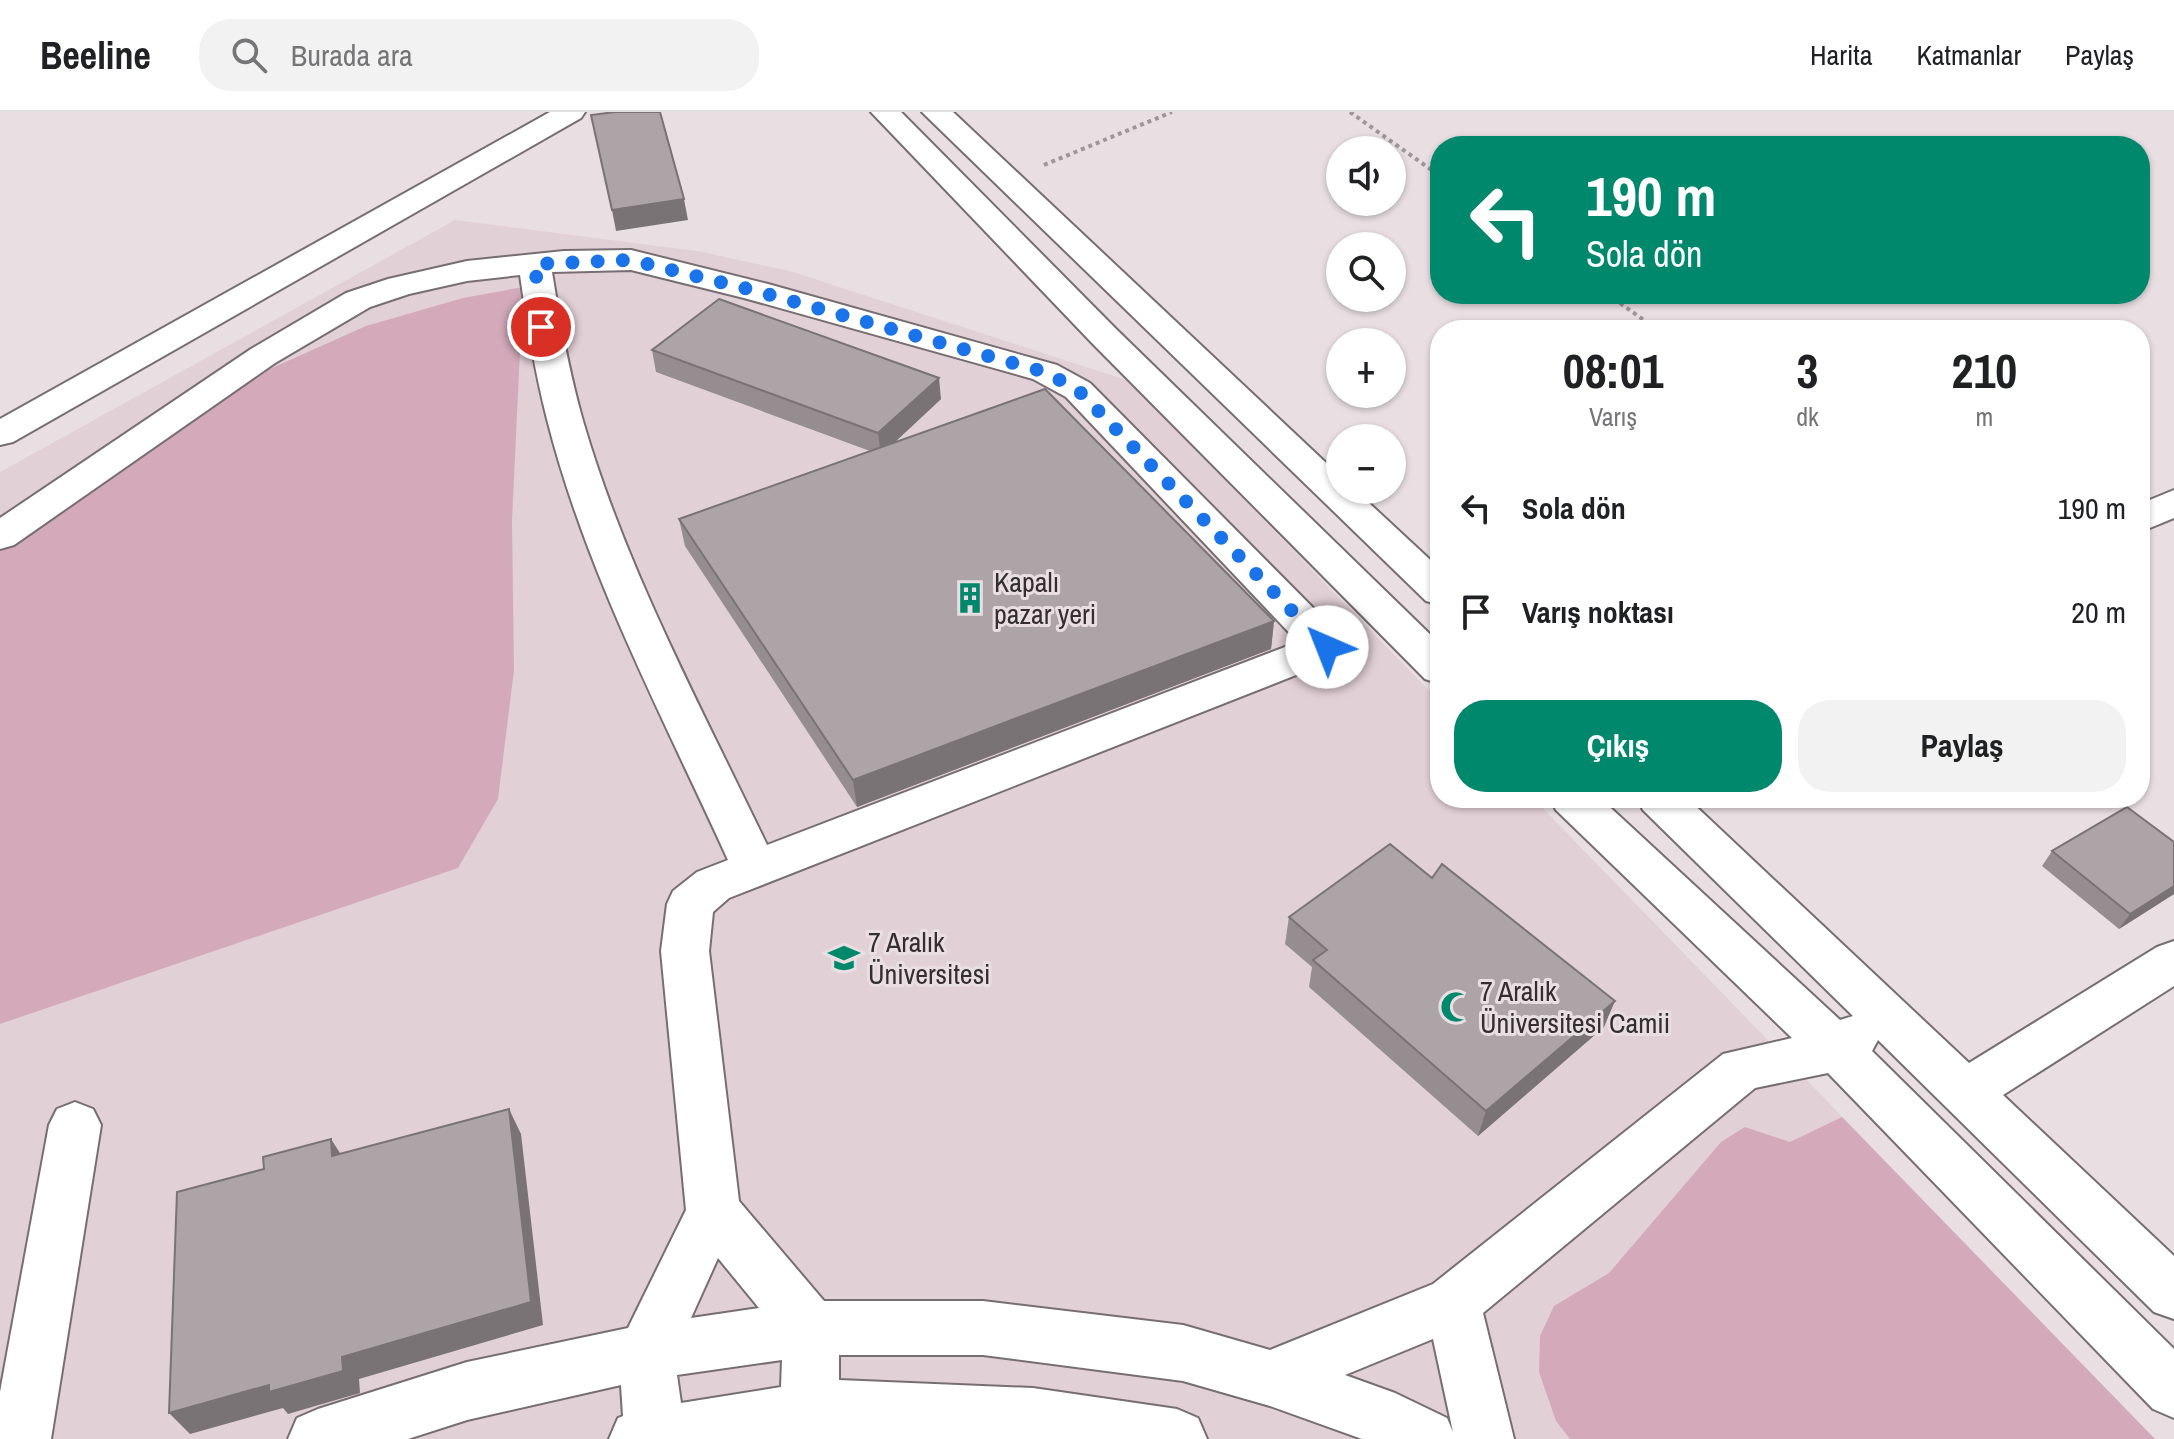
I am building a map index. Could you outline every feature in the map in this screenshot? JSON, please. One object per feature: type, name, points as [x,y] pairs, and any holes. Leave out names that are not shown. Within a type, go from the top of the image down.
[{"type":"street","points":[[0,403],[527,112]]},
{"type":"street","points":[[0,434],[571,112]]},
{"type":"street","points":[[885,112],[1105,337],[1430,659]]},
{"type":"street","points":[[936,112],[1430,583]]},
{"type":"street","points":[[0,536],[263,356],[358,300],[400,286],[467,271],[535,264],[631,260],[756,291],[1045,372],[1078,390],[1327,647],[713,885],[690,904],[685,951],[713,1211],[646,1352],[647,1438],[830,1409],[1033,1417],[1177,1439]]},
{"type":"street","points":[[535,264],[541,327],[564,417],[604,539],[755,869]]},
{"type":"street","points":[[2150,515],[2174,502]]},
{"type":"street","points":[[1583,808],[1838,1050],[2174,1389]]},
{"type":"street","points":[[1669,808],[2174,1293]]},
{"type":"street","points":[[1963,1093],[2174,961]]},
{"type":"street","points":[[1270,1378],[1453,1303],[1741,1069],[1838,1050],[1882,1013]]},
{"type":"street","points":[[21,1439],[75,1125]]},
{"type":"street","points":[[713,1211],[811,1328],[810,1412]]},
{"type":"street","points":[[1453,1303],[1484,1439]]},
{"type":"street","points":[[318,1439],[467,1391],[646,1352],[811,1328],[983,1328],[1183,1353],[1270,1378],[1374,1414],[1426,1439]]},
{"type":"path","points":[[1006,180],[1172,112]]},
{"type":"path","points":[[1350,112],[1430,169]]},
{"type":"path","points":[[1621,304],[1644,320]]},
{"type":"shaded area","name":"7 Aralık Üniversitesi","points":[[455,220],[697,251],[790,271],[1129,381],[1430,692],[1430,808],[1543,808],[2155,1439],[0,1439],[0,472]]},
{"type":"shaded area","points":[[523,287],[512,521],[514,670],[498,799],[458,868],[0,1024],[0,532],[209,396],[366,326],[463,298]]},
{"type":"shaded area","points":[[1842,1117],[2155,1439],[1570,1439],[1556,1421],[1539,1372],[1540,1336],[1554,1306],[1609,1273],[1721,1142],[1745,1127],[1790,1142]]},
{"type":"building","points":[[660,112],[684,199],[612,210],[591,115]]},
{"type":"building","points":[[719,299],[939,378],[878,433],[652,350]]},
{"type":"building","name":"Kapalı pazar yeri","points":[[1045,389],[1274,621],[853,780],[679,519]]},
{"type":"building","points":[[2128,808],[2174,842],[2174,886],[2130,914],[2052,851]]},
{"type":"building","name":"7 Aralık Üniversitesi Camii","points":[[1390,844],[1432,878],[1442,864],[1615,1001],[1486,1111],[1313,960],[1327,950],[1289,917]]},
{"type":"building","points":[[509,1109],[531,1302],[342,1357],[343,1371],[269,1392],[269,1385],[169,1413],[177,1192],[264,1169],[263,1157],[331,1139],[332,1156]]},
{"type":"place","name":"Kapalı pazar yeri","points":[[970,598]]},
{"type":"place","name":"7 Aralık Üniversitesi","points":[[844,958]]},
{"type":"place","name":"7 Aralık Üniversitesi Camii","points":[[1456,1007]]},
{"type":"route","points":[[541,327],[535,264],[631,260],[756,291],[1045,372],[1078,390],[1327,647]]}]
